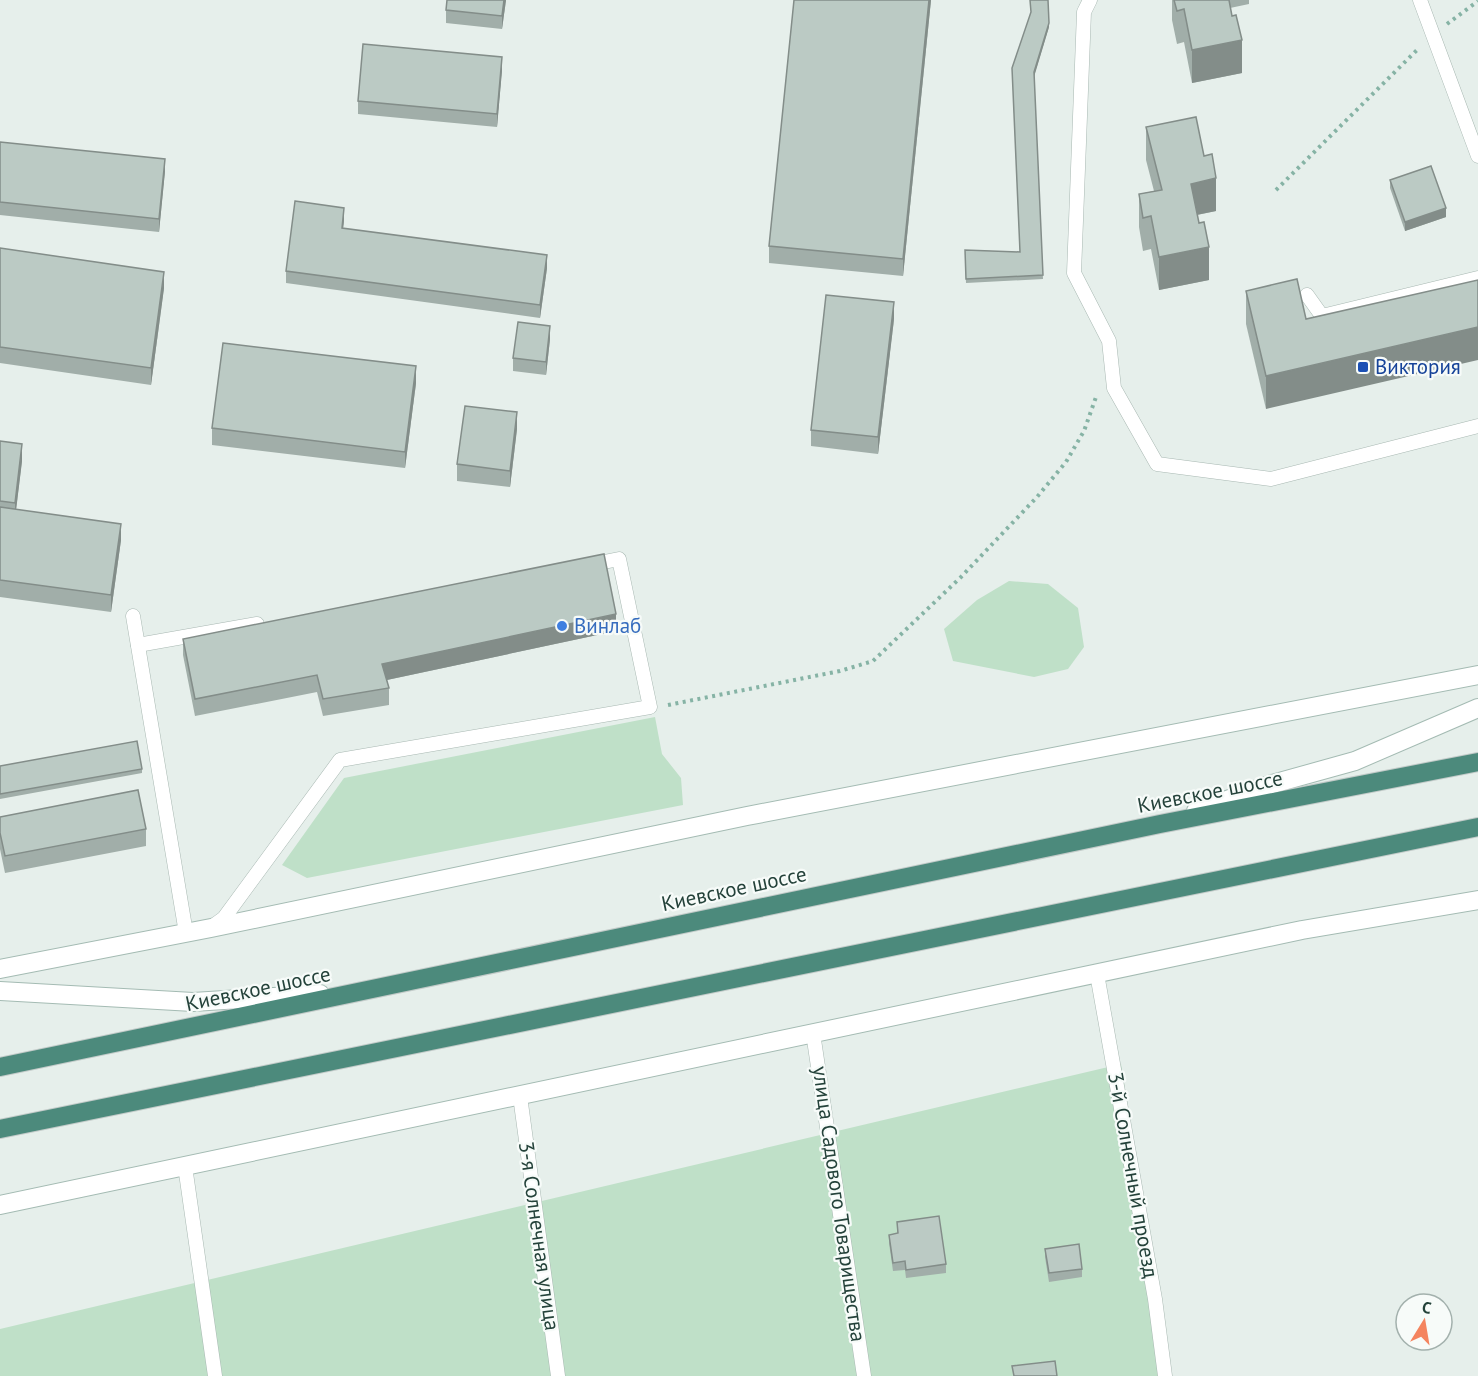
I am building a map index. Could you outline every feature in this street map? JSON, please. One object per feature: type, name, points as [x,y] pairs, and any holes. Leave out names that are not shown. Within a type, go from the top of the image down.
[{"type":"highway","name":"Киевское шоссе","points":[[0,1067],[1160,824],[1478,762]]},
{"type":"highway","points":[[0,1128],[1478,827]]},
{"type":"main road","points":[[0,969],[211,928],[747,816],[1478,675]]},
{"type":"main road","points":[[1160,824],[1272,784],[1355,761],[1478,708]]},
{"type":"main road","points":[[0,1204],[1325,926],[1478,900]]},
{"type":"main road","points":[[0,991],[193,1002],[351,992]]},
{"type":"lane","points":[[1090,0],[1084,12],[1074,273],[1109,341],[1114,388],[1157,464],[1271,479],[1478,426]]},
{"type":"lane","points":[[1420,0],[1478,156]]},
{"type":"lane","points":[[1307,295],[1322,316],[1478,278]]},
{"type":"lane","points":[[211,928],[224,918],[340,760],[650,707],[619,559],[572,568]]},
{"type":"lane","points":[[133,616],[186,933]]},
{"type":"lane","points":[[138,645],[267,622]]},
{"type":"lane","name":"3-й Солнечный проезд","points":[[1097,974],[1155,1299],[1165,1376]]},
{"type":"lane","name":"улица Садового Товарищества","points":[[813,1032],[864,1376]]},
{"type":"lane","name":"3-я Солнечная улица","points":[[520,1096],[558,1376]]},
{"type":"lane","points":[[185,1166],[215,1376]]},
{"type":"path","points":[[1276,190],[1433,34],[1478,1]]},
{"type":"path","points":[[650,707],[696,701],[840,672],[873,661],[961,577],[1066,462],[1084,431],[1099,385]]},
{"type":"green space","points":[[1009,581],[1048,584],[1078,608],[1084,647],[1068,669],[1034,677],[953,661],[944,629],[977,600]]},
{"type":"green space","points":[[655,717],[662,754],[681,778],[683,805],[307,878],[282,865],[344,778]]},
{"type":"green space","points":[[1121,1064],[1171,1376],[0,1376],[0,1329]]},
{"type":"building","points":[[447,0],[504,0],[502,16],[446,10]]},
{"type":"building","points":[[794,0],[929,0],[903,259],[769,246]]},
{"type":"building","points":[[1030,0],[1048,0],[1049,23],[1034,72],[1043,275],[966,279],[965,250],[1020,252],[1012,68],[1031,12]]},
{"type":"building","points":[[1174,0],[1229,0],[1232,16],[1236,15],[1242,40],[1192,50],[1184,9],[1177,11]]},
{"type":"building","points":[[363,44],[502,57],[497,114],[358,101]]},
{"type":"building","points":[[1196,117],[1204,156],[1212,154],[1216,178],[1191,184],[1199,223],[1204,222],[1209,247],[1159,257],[1151,216],[1143,218],[1139,194],[1162,190],[1146,127]]},
{"type":"building","points":[[0,142],[165,159],[159,219],[0,202]]},
{"type":"building","points":[[1431,166],[1446,208],[1405,222],[1390,180]]},
{"type":"building","points":[[295,201],[344,208],[342,228],[547,255],[540,305],[286,271]]},
{"type":"building","points":[[0,248],[164,272],[151,368],[0,347]]},
{"type":"building","points":[[1297,279],[1306,319],[1478,280],[1478,327],[1266,376],[1246,291]]},
{"type":"building","points":[[826,295],[894,302],[878,437],[811,430]]},
{"type":"building","points":[[518,322],[550,326],[546,362],[513,358]]},
{"type":"building","points":[[223,343],[416,366],[405,452],[212,428]]},
{"type":"building","points":[[465,406],[517,412],[510,471],[457,464]]},
{"type":"building","points":[[0,441],[22,444],[15,503],[0,501]]},
{"type":"building","points":[[0,507],[121,524],[111,595],[0,580]]},
{"type":"building","points":[[604,554],[616,614],[382,664],[389,688],[323,699],[317,675],[195,699],[183,639]]},
{"type":"building","points":[[137,741],[142,769],[0,794],[0,766]]},
{"type":"building","points":[[138,790],[146,829],[5,856],[0,833],[0,817]]},
{"type":"building","points":[[939,1216],[946,1264],[906,1270],[905,1261],[893,1263],[889,1235],[898,1233],[897,1222]]},
{"type":"building","points":[[1079,1244],[1082,1269],[1049,1273],[1045,1249]]},
{"type":"building","points":[[1055,1361],[1057,1376],[1014,1376],[1012,1366]]},
{"type":"place","name":"Виктория","points":[[1363,367]]},
{"type":"place","name":"Винлаб","points":[[562,626]]}]
